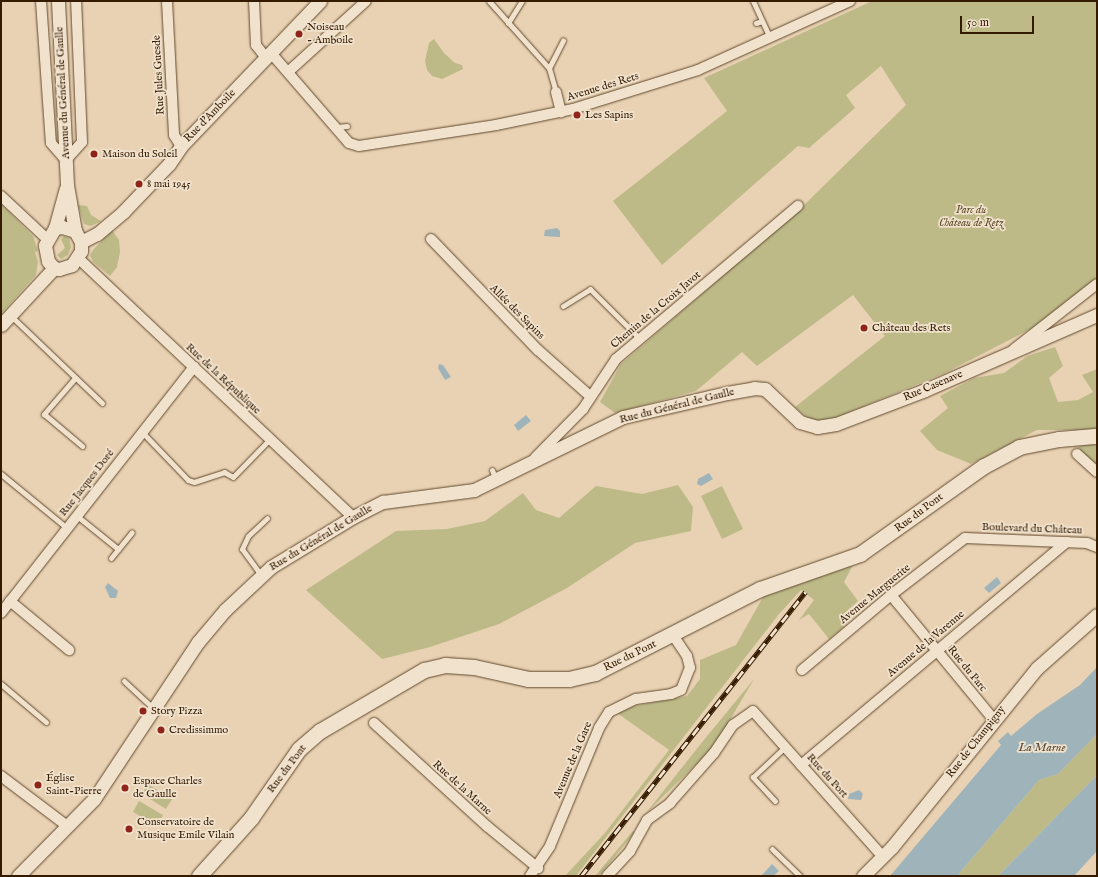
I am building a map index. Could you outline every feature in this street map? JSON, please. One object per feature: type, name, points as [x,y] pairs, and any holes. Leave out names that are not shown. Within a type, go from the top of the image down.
[{"type":"main road","name":"Rue du Pont","points":[[199,876],[251,818],[299,750],[320,731],[417,673],[445,664],[474,667],[528,679],[568,679],[595,673],[760,589],[860,554],[980,468],[1019,448],[1059,438],[1097,436]]},
{"type":"street","points":[[41,1],[51,144],[66,160],[82,142],[76,1]]},
{"type":"street","name":"Avenue du Général de Gaulle","points":[[58,1],[67,185],[78,236]]},
{"type":"street","name":"Rue Jules Guesde","points":[[167,1],[174,135],[180,146]]},
{"type":"street","points":[[254,1],[256,45],[288,72],[336,128]]},
{"type":"street","name":"Rue d'Amboile","points":[[78,236],[97,234],[123,212],[169,164],[180,146],[320,1]]},
{"type":"street","points":[[288,72],[366,1]]},
{"type":"street","name":"Avenue des Rets","points":[[336,128],[349,143],[359,146],[496,125],[561,112],[678,78],[770,39],[850,1]]},
{"type":"street","points":[[556,92],[561,112]]},
{"type":"street","name":"Avenue du Général de Gaulle","points":[[51,234],[67,185]]},
{"type":"street","points":[[1,196],[51,234]]},
{"type":"street","name":"Chemin de la Croix Javot","points":[[528,464],[584,409],[590,396],[616,359],[798,206]]},
{"type":"street","points":[[68,228],[78,236],[78,258],[72,265],[64,269],[54,268],[48,261],[45,252],[51,234],[68,228]]},
{"type":"street","name":"Allée des Sapins","points":[[430,240],[538,350],[590,396]]},
{"type":"street","name":"Rue de la République","points":[[78,258],[353,516]]},
{"type":"street","points":[[5,320],[54,268]]},
{"type":"street","points":[[1013,353],[1015,346],[1097,284]]},
{"type":"street","name":"Rue Casenave","points":[[773,396],[800,422],[817,427],[836,424],[925,390],[1013,353],[1097,314]]},
{"type":"street","name":"Rue Jacques Doré","points":[[1,613],[194,367]]},
{"type":"street","name":"Rue du Général de Gaulle","points":[[18,876],[94,799],[198,642],[224,610],[261,574],[353,516],[383,502],[460,493],[494,475],[528,464],[624,417],[754,388],[765,389],[773,396]]},
{"type":"street","points":[[1077,454],[1097,472]]},
{"type":"street","name":"Boulevard du Château","points":[[965,538],[1087,543],[1097,546]]},
{"type":"street","name":"Avenue Marguerite","points":[[802,670],[890,595],[965,538]]},
{"type":"street","name":"Avenue de la Varenne","points":[[801,765],[1068,542]]},
{"type":"street","name":"Rue du Parc","points":[[890,595],[994,720]]},
{"type":"street","points":[[10,601],[69,650]]},
{"type":"street","name":"Rue de Champigny","points":[[863,876],[883,858],[1046,658],[1097,615]]},
{"type":"street","name":"Avenue de la Gare","points":[[530,876],[538,868],[550,846],[599,728],[609,712],[636,699],[671,694],[681,690],[690,668],[687,656],[673,634]]},
{"type":"street","name":"Rue du Port","points":[[608,876],[630,851],[646,820],[670,803],[714,753],[733,725],[753,711],[883,858]]},
{"type":"street","name":"Rue de la Marne","points":[[374,724],[482,822],[538,868]]},
{"type":"street","points":[[1,776],[67,826]]},
{"type":"lane","points":[[489,1],[549,68],[556,92]]},
{"type":"lane","points":[[508,23],[522,1]]},
{"type":"lane","points":[[753,1],[770,39]]},
{"type":"lane","points":[[756,23],[762,21]]},
{"type":"lane","points":[[549,68],[563,40]]},
{"type":"lane","points":[[336,128],[347,126]]},
{"type":"lane","points":[[563,306],[590,289],[640,339]]},
{"type":"lane","points":[[5,320],[75,378],[102,403]]},
{"type":"lane","points":[[75,378],[44,414],[82,446]]},
{"type":"lane","points":[[142,432],[188,480],[194,482],[224,472],[233,476],[270,439]]},
{"type":"lane","points":[[1,474],[67,528]]},
{"type":"lane","points":[[77,516],[118,549]]},
{"type":"lane","points":[[261,574],[242,549],[248,536],[267,518]]},
{"type":"lane","points":[[111,558],[132,532]]},
{"type":"lane","points":[[124,681],[153,708]]},
{"type":"lane","points":[[1,684],[46,722]]},
{"type":"lane","points":[[775,801],[753,777],[785,747]]},
{"type":"lane","points":[[772,849],[800,876]]},
{"type":"green space","name":"Parc du Château de Retz","points":[[872,1],[1097,1],[1097,286],[1044,322],[945,373],[830,420],[811,421],[795,407],[885,336],[853,295],[757,366],[742,352],[696,391],[615,413],[600,402],[621,364],[802,207],[906,105],[881,66],[846,95],[855,108],[809,148],[798,146],[662,265],[613,201],[727,111],[704,78]]},
{"type":"green space","points":[[434,39],[444,53],[455,63],[462,65],[463,69],[442,79],[432,76],[427,70],[425,61],[429,43]]},
{"type":"green space","points":[[1,204],[33,236],[38,251],[35,252],[38,262],[36,275],[1,314]]},
{"type":"green space","points":[[78,205],[87,206],[91,215],[101,221],[91,226],[84,224]]},
{"type":"green space","points":[[112,230],[119,240],[120,252],[117,267],[110,276],[93,262],[90,255]]},
{"type":"green space","points":[[64,236],[69,238],[71,247],[68,255],[61,259],[57,255],[65,248],[61,239]]},
{"type":"green space","points":[[1055,347],[1063,366],[1049,378],[1058,402],[1078,400],[1093,392],[1082,375],[1097,369],[1097,430],[1037,430],[971,464],[937,450],[920,431],[948,408],[940,396],[974,378],[1004,373],[1027,356]]},
{"type":"green space","points":[[1086,443],[1097,445],[1097,468],[1078,447]]},
{"type":"green space","points":[[678,485],[693,507],[691,531],[635,543],[567,588],[499,624],[430,647],[382,659],[306,590],[396,531],[447,529],[485,521],[523,493],[536,510],[559,518],[596,486],[642,494]]},
{"type":"green space","points":[[722,486],[743,529],[722,539],[701,496]]},
{"type":"green space","points":[[853,565],[844,582],[858,601],[839,618],[844,627],[829,639],[809,614],[799,620],[814,600],[801,590],[779,614],[576,876],[565,876],[604,834],[669,750],[613,710],[687,696],[700,679],[700,660],[736,645],[763,597]]},
{"type":"green space","points":[[754,679],[714,747],[646,813],[703,741]]},
{"type":"green space","points":[[1097,734],[1097,775],[998,876],[957,876],[1039,780],[1058,774]]},
{"type":"green space","points":[[148,784],[172,799],[166,809],[142,794]]},
{"type":"green space","points":[[139,801],[163,815],[157,826],[133,812]]},
{"type":"green space","points":[[633,831],[635,832],[599,876],[595,876]]},
{"type":"water","points":[[557,228],[560,231],[560,237],[544,236],[545,230]]},
{"type":"water","points":[[439,364],[443,365],[451,377],[445,380],[438,368]]},
{"type":"water","points":[[526,415],[531,421],[518,431],[514,425]]},
{"type":"water","points":[[709,473],[713,479],[701,486],[697,484],[698,479]]},
{"type":"water","points":[[997,577],[1001,583],[989,593],[984,588]]},
{"type":"water","points":[[108,583],[118,591],[116,598],[110,598],[105,587]]},
{"type":"water","name":"La Marne","points":[[1097,667],[1097,734],[1058,774],[1039,780],[957,876],[890,876],[1001,745],[998,741],[1008,732],[1011,736],[1037,714],[1080,685]]},
{"type":"water","points":[[1097,775],[1097,851],[1074,876],[998,876]]},
{"type":"water","points":[[859,790],[863,794],[861,800],[848,799],[849,794]]},
{"type":"water","points":[[772,864],[779,871],[773,876],[761,876]]},
{"type":"railway","points":[[581,876],[805,592]]},
{"type":"place","name":"Noiseau - Amboile","points":[[299,34]]},
{"type":"place","name":"Les Sapins","points":[[577,115]]},
{"type":"place","name":"Maison du Soleil","points":[[94,154]]},
{"type":"place","name":"8 mai 1945","points":[[139,184]]},
{"type":"place","name":"Château des Rets","points":[[864,328]]},
{"type":"place","name":"Story Pizza","points":[[143,711]]},
{"type":"place","name":"Credissimmo","points":[[161,730]]},
{"type":"place","name":"Église Saint-Pierre","points":[[38,785]]},
{"type":"place","name":"Espace Charles de Gaulle","points":[[125,788]]},
{"type":"place","name":"Conservatoire de Musique Emile Vilain","points":[[129,829]]}]
